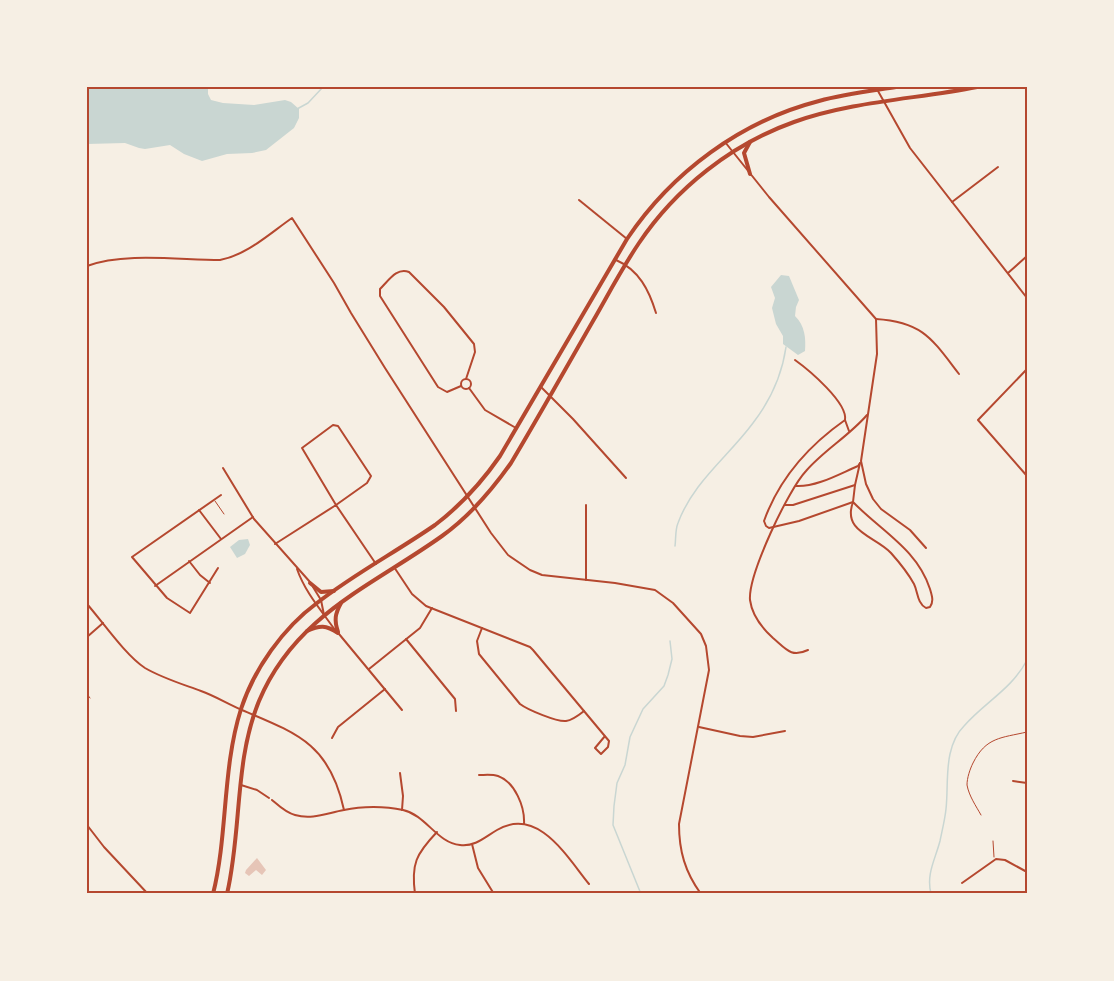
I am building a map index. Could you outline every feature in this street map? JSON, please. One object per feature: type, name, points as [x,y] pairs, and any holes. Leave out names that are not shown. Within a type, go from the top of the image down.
[{"type":"main road","points":[[213,894],[231,758],[241,709],[254,681],[274,648],[296,622],[315,604],[436,524],[468,496],[491,468],[516,428],[627,239],[639,221],[672,184],[701,159],[752,126],[801,106],[839,96],[896,87]]},
{"type":"main road","points":[[227,894],[247,739],[254,714],[276,668],[304,633],[324,615],[444,535],[490,490],[511,463],[626,264],[649,229],[673,201],[702,174],[733,152],[782,127],[840,109],[977,87]]},
{"type":"main road","points":[[750,142],[744,153],[750,174]]},
{"type":"main road","points":[[310,583],[321,592],[334,591]]},
{"type":"main road","points":[[338,633],[334,622],[335,614],[342,602]]},
{"type":"main road","points":[[304,633],[324,626],[338,633]]},
{"type":"street","points":[[877,90],[910,148],[1027,298]]},
{"type":"street","points":[[725,142],[876,320],[877,354],[861,460],[850,510],[851,516],[855,528],[880,543],[891,553],[914,584],[922,606],[930,607],[933,602],[927,579],[917,561],[897,540],[853,502]]},
{"type":"street","points":[[952,202],[998,167]]},
{"type":"street","points":[[579,200],[627,239]]},
{"type":"street","points":[[87,266],[100,261],[118,259],[219,260],[234,258],[292,218],[475,507],[508,555],[542,575],[655,590],[673,603],[693,624],[706,646],[709,670],[678,824],[683,862],[701,894]]},
{"type":"street","points":[[1008,273],[1027,256]]},
{"type":"street","points":[[614,259],[626,264],[642,281],[656,313]]},
{"type":"street","points":[[403,270],[409,272],[443,306],[474,344],[475,352],[466,379],[460,386],[447,392],[438,387],[380,296],[380,289],[398,272],[403,270]]},
{"type":"street","points":[[876,320],[899,322],[922,331],[934,341],[959,374]]},
{"type":"street","points":[[795,360],[838,401],[844,411],[850,432]]},
{"type":"street","points":[[1027,369],[978,420],[1027,476]]},
{"type":"street","points":[[466,379],[471,383],[469,388]]},
{"type":"street","points":[[460,386],[464,389],[469,388]]},
{"type":"street","points":[[540,386],[626,478]]},
{"type":"street","points":[[469,388],[485,410],[516,428]]},
{"type":"street","points":[[808,650],[799,655],[791,654],[762,627],[755,616],[750,600],[752,580],[785,504],[806,470],[850,432],[868,413]]},
{"type":"street","points":[[845,420],[817,443],[786,476],[764,521],[770,528],[799,521],[853,502]]},
{"type":"street","points":[[275,544],[336,505],[367,483],[371,476],[338,426],[333,425],[302,448],[336,505],[376,564]]},
{"type":"street","points":[[795,486],[806,486],[822,481],[858,466],[861,460]]},
{"type":"street","points":[[861,460],[866,484],[873,499],[880,508],[910,530],[926,548]]},
{"type":"street","points":[[223,468],[253,517],[310,583],[321,600],[324,615]]},
{"type":"street","points":[[785,504],[793,505],[855,485]]},
{"type":"street","points":[[218,568],[190,613],[167,598],[132,557],[221,495]]},
{"type":"street","points":[[586,505],[586,580]]},
{"type":"street","points":[[199,510],[220,539]]},
{"type":"street","points":[[155,586],[253,517]]},
{"type":"street","points":[[189,561],[210,583]]},
{"type":"street","points":[[394,567],[418,600],[432,608],[530,647],[605,736],[610,744],[601,754],[596,748],[605,736]]},
{"type":"street","points":[[297,569],[300,579],[315,604],[402,710]]},
{"type":"street","points":[[87,604],[144,667],[219,698],[296,735],[320,755],[335,778],[344,810]]},
{"type":"street","points":[[369,669],[424,623],[432,608]]},
{"type":"street","points":[[87,637],[104,623]]},
{"type":"street","points":[[482,628],[477,641],[479,654],[520,704],[565,721],[573,719],[584,711]]},
{"type":"street","points":[[406,639],[455,699],[456,711]]},
{"type":"street","points":[[332,738],[338,727],[385,689]]},
{"type":"street","points":[[699,727],[753,737],[786,731]]},
{"type":"street","points":[[400,773],[402,810]]},
{"type":"street","points":[[479,775],[498,776],[505,781],[523,806],[524,824]]},
{"type":"street","points":[[1013,781],[1027,783]]},
{"type":"street","points":[[241,785],[257,790],[268,798]]},
{"type":"street","points":[[272,800],[292,814],[306,818],[358,808],[402,810],[421,818],[453,844],[462,845],[472,844],[505,826],[524,824],[535,826],[546,834],[589,884]]},
{"type":"street","points":[[87,825],[104,847],[148,894]]},
{"type":"street","points":[[415,894],[413,873],[416,859],[437,832]]},
{"type":"street","points":[[472,844],[478,868],[494,894]]},
{"type":"street","points":[[962,883],[995,859],[1005,860],[1027,872]]},
{"type":"street","points":[[229,884],[232,894]]},
{"type":"lane","points":[[214,500],[224,514]]},
{"type":"lane","points":[[87,694],[90,698]]},
{"type":"lane","points":[[981,815],[968,785],[976,757],[987,743],[1027,732]]},
{"type":"lane","points":[[993,841],[992,850],[995,859]]},
{"type":"shaded area","points":[[87,87],[208,87],[211,100],[223,103],[254,105],[285,100],[291,102],[299,109],[299,118],[294,128],[266,150],[227,154],[202,161],[170,145],[145,149],[125,143],[87,144]]},
{"type":"shaded area","points":[[781,275],[789,276],[799,300],[795,316],[803,328],[805,351],[798,355],[783,344],[783,336],[776,324],[772,308],[775,298],[771,287]]},
{"type":"shaded area","points":[[248,539],[250,545],[245,554],[237,558],[230,547],[239,540]]},
{"type":"building","points":[[257,858],[266,870],[262,875],[256,870],[249,876],[245,873],[246,870]]},
{"type":"waterway","points":[[297,109],[308,103],[323,87]]},
{"type":"waterway","points":[[675,546],[677,526],[693,495],[765,406],[782,368],[786,347]]},
{"type":"waterway","points":[[641,894],[613,825],[614,806],[617,783],[625,765],[630,737],[643,709],[664,686],[668,675],[672,659],[670,641]]},
{"type":"waterway","points":[[931,894],[930,873],[945,817],[949,761],[953,743],[961,729],[1014,679],[1027,660]]}]
